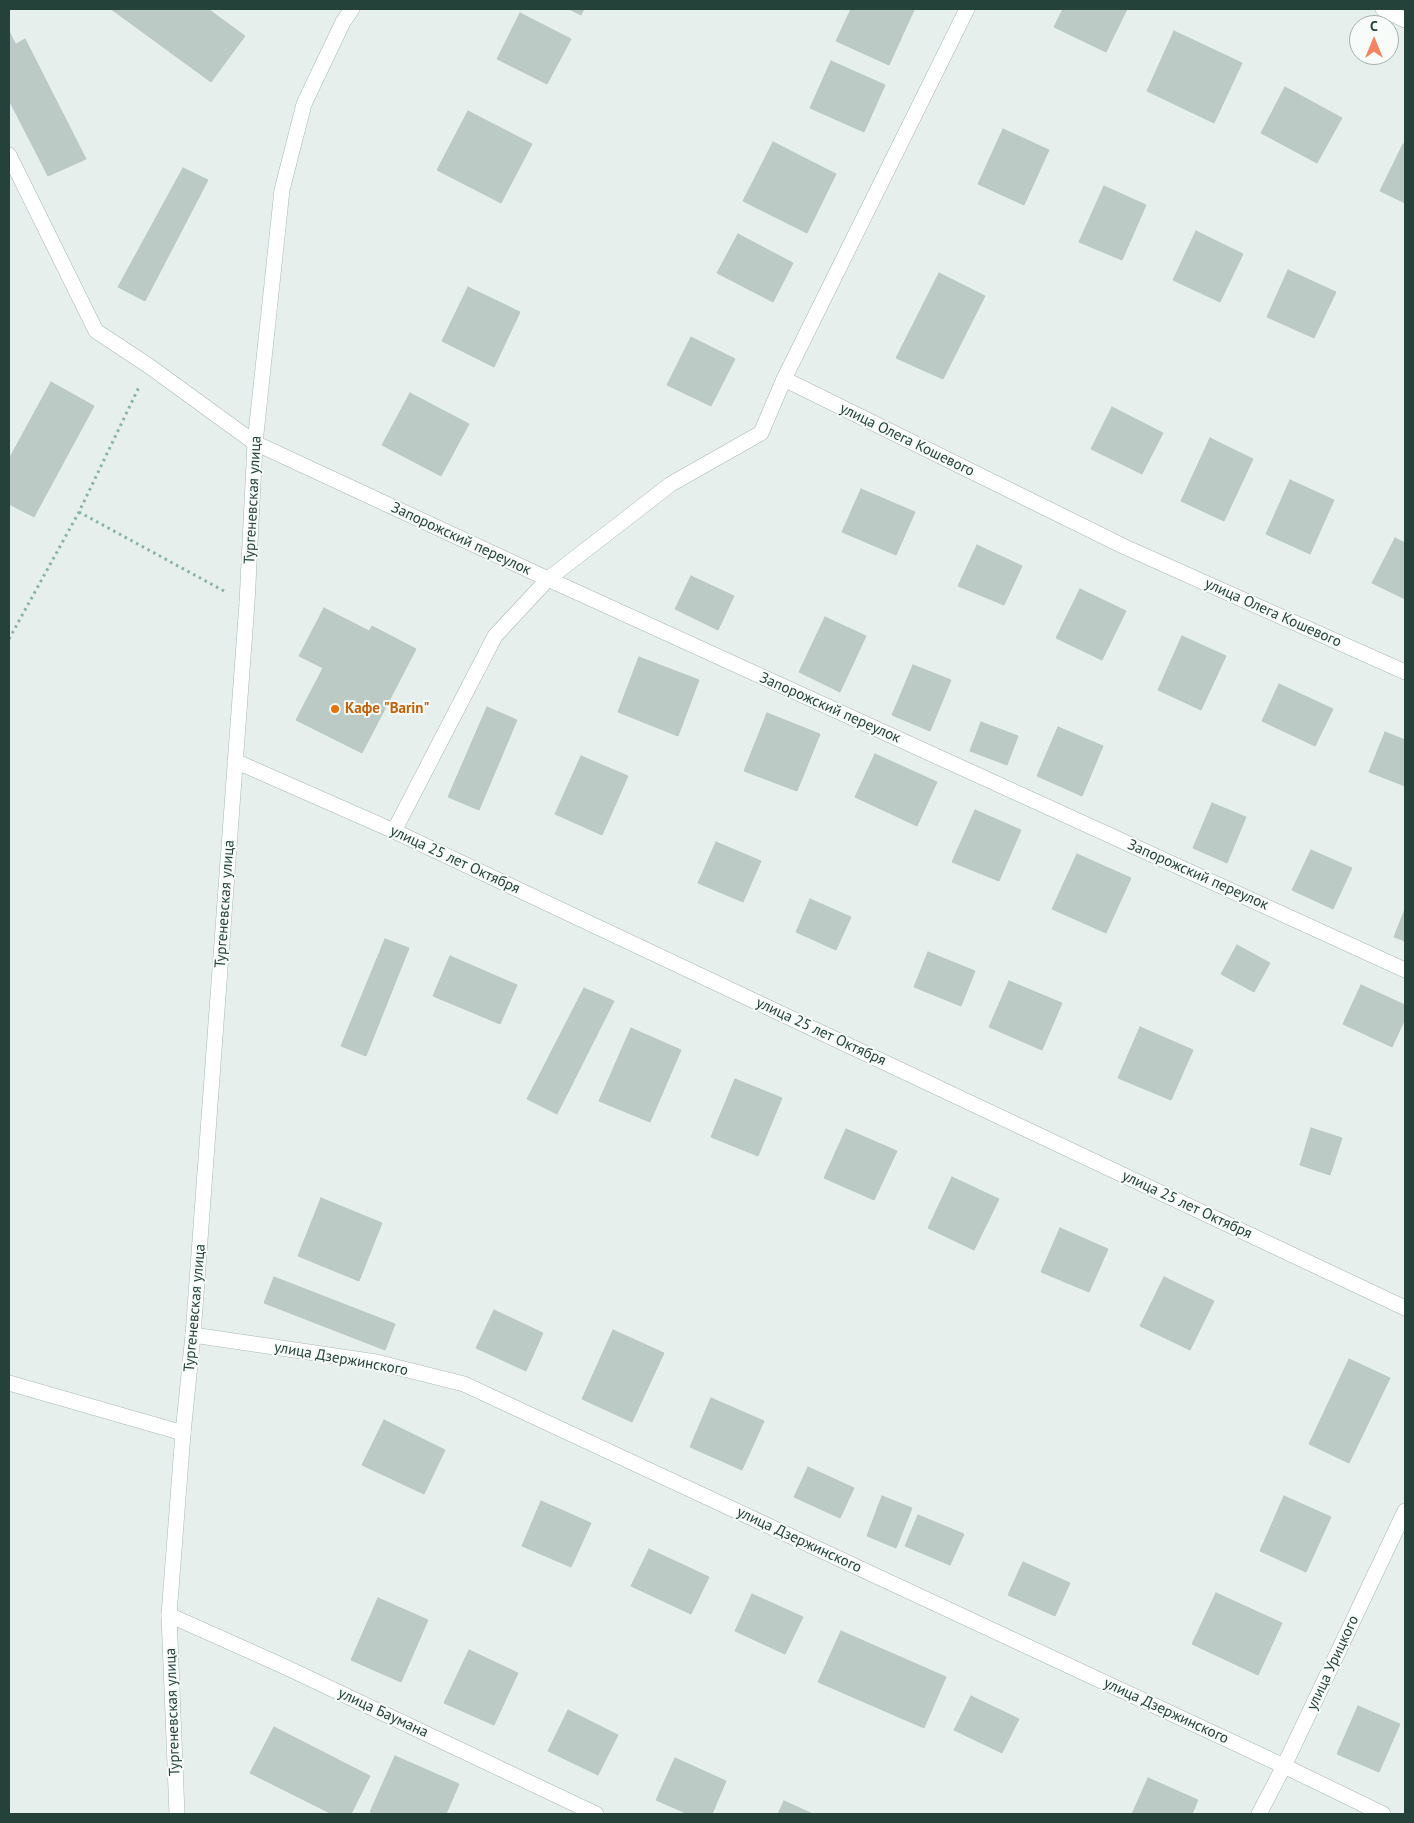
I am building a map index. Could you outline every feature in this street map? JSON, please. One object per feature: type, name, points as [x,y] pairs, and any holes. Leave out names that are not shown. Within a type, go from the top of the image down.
[{"type":"street","name":"Тургеневская улица","points":[[177,1814],[169,1615],[183,1433],[194,1335],[247,603],[255,443],[282,190],[304,104],[352,9]]},
{"type":"street","points":[[394,831],[495,636],[548,579],[671,484],[761,433],[784,379],[967,9]]},
{"type":"street","points":[[1383,9],[1405,20]]},
{"type":"street","name":"Запорожский переулок","points":[[9,155],[96,331],[149,366],[255,443],[548,579],[1405,970]]},
{"type":"street","name":"улица Олега Кошевого","points":[[784,379],[1125,547],[1405,672]]},
{"type":"street","name":"улица 25 лет Октября","points":[[235,762],[394,831],[1405,1308]]},
{"type":"street","name":"улица Дзержинского","points":[[194,1335],[376,1362],[464,1384],[1284,1766],[1382,1814]]},
{"type":"street","points":[[9,1383],[183,1433]]},
{"type":"street","name":"улица Урицкого","points":[[1259,1814],[1284,1766],[1405,1511]]},
{"type":"street","name":"улица Баумана","points":[[169,1615],[281,1665],[596,1814]]},
{"type":"path","points":[[9,639],[78,512],[149,366]]},
{"type":"path","points":[[78,512],[247,603]]},
{"type":"building","points":[[111,9],[208,9],[245,36],[211,82]]},
{"type":"building","points":[[569,9],[584,9],[581,15]]},
{"type":"building","points":[[851,9],[914,10],[889,65],[836,41]]},
{"type":"building","points":[[1063,9],[1127,9],[1106,52],[1054,27]]},
{"type":"building","points":[[520,13],[571,39],[547,84],[497,59]]},
{"type":"building","points":[[9,31],[16,45],[9,48]]},
{"type":"building","points":[[1174,31],[1242,63],[1214,123],[1147,91]]},
{"type":"building","points":[[25,39],[86,159],[48,176],[9,100],[9,48]]},
{"type":"building","points":[[831,61],[885,85],[864,132],[810,108]]},
{"type":"building","points":[[1285,87],[1342,118],[1317,163],[1261,133]]},
{"type":"building","points":[[468,111],[532,144],[501,203],[437,170]]},
{"type":"building","points":[[1003,129],[1049,150],[1024,205],[978,184]]},
{"type":"building","points":[[773,142],[836,174],[807,233],[743,201]]},
{"type":"building","points":[[1403,144],[1405,145],[1405,203],[1380,191]]},
{"type":"building","points":[[183,168],[208,180],[145,301],[118,287]]},
{"type":"building","points":[[1104,186],[1146,205],[1122,260],[1079,242]]},
{"type":"building","points":[[1196,231],[1243,254],[1220,302],[1173,280]]},
{"type":"building","points":[[738,234],[793,263],[773,302],[717,273]]},
{"type":"building","points":[[1288,270],[1336,292],[1314,338],[1267,317]]},
{"type":"building","points":[[939,273],[985,296],[943,379],[896,358]]},
{"type":"building","points":[[468,287],[520,312],[494,367],[442,341]]},
{"type":"building","points":[[691,337],[735,359],[711,406],[667,385]]},
{"type":"building","points":[[51,382],[94,406],[34,517],[9,504],[9,459]]},
{"type":"building","points":[[410,393],[469,424],[441,476],[382,445]]},
{"type":"building","points":[[1112,407],[1163,433],[1142,474],[1091,449]]},
{"type":"building","points":[[1210,438],[1253,459],[1224,521],[1181,501]]},
{"type":"building","points":[[1290,480],[1334,500],[1310,554],[1266,534]]},
{"type":"building","points":[[861,489],[915,512],[896,555],[842,532]]},
{"type":"building","points":[[1395,538],[1405,543],[1405,599],[1372,583]]},
{"type":"building","points":[[977,545],[1022,566],[1004,605],[958,586]]},
{"type":"building","points":[[691,576],[734,596],[718,630],[675,609]]},
{"type":"building","points":[[1080,589],[1126,611],[1102,660],[1056,638]]},
{"type":"building","points":[[324,608],[369,631],[372,626],[416,649],[362,753],[296,720],[323,668],[299,656]]},
{"type":"building","points":[[825,617],[866,636],[840,692],[799,672]]},
{"type":"building","points":[[1182,636],[1226,656],[1201,710],[1158,690]]},
{"type":"building","points":[[639,657],[699,680],[678,736],[618,712]]},
{"type":"building","points":[[913,665],[951,680],[930,731],[892,715]]},
{"type":"building","points":[[1279,684],[1333,709],[1315,746],[1262,721]]},
{"type":"building","points":[[487,707],[517,720],[479,810],[448,797]]},
{"type":"building","points":[[767,713],[820,734],[797,791],[744,771]]},
{"type":"building","points":[[981,722],[1018,736],[1007,765],[970,751]]},
{"type":"building","points":[[1058,727],[1103,746],[1082,796],[1037,776]]},
{"type":"building","points":[[1385,732],[1405,740],[1405,786],[1369,772]]},
{"type":"building","points":[[875,754],[937,782],[917,826],[855,797]]},
{"type":"building","points":[[581,756],[628,776],[602,835],[555,814]]},
{"type":"building","points":[[1212,803],[1246,817],[1227,863],[1193,848]]},
{"type":"building","points":[[975,810],[1021,830],[999,881],[952,862]]},
{"type":"building","points":[[716,842],[761,861],[743,902],[698,883]]},
{"type":"building","points":[[1311,850],[1352,868],[1333,909],[1292,890]]},
{"type":"building","points":[[1077,854],[1131,878],[1106,933],[1052,909]]},
{"type":"building","points":[[810,899],[851,917],[836,950],[796,932]]},
{"type":"building","points":[[1405,909],[1405,941],[1394,937]]},
{"type":"building","points":[[385,939],[409,948],[366,1056],[341,1046]]},
{"type":"building","points":[[1237,945],[1270,963],[1254,992],[1221,974]]},
{"type":"building","points":[[928,952],[975,971],[961,1006],[914,987]]},
{"type":"building","points":[[450,956],[517,985],[500,1024],[433,996]]},
{"type":"building","points":[[1009,981],[1062,1003],[1042,1050],[989,1027]]},
{"type":"building","points":[[1361,985],[1405,1005],[1405,1019],[1392,1047],[1343,1024]]},
{"type":"building","points":[[584,988],[614,1001],[557,1114],[527,1099]]},
{"type":"building","points":[[1140,1027],[1193,1050],[1171,1100],[1118,1078]]},
{"type":"building","points":[[631,1028],[681,1050],[650,1122],[599,1101]]},
{"type":"building","points":[[735,1079],[782,1098],[758,1156],[711,1137]]},
{"type":"building","points":[[1311,1128],[1342,1138],[1330,1175],[1300,1165]]},
{"type":"building","points":[[846,1129],[897,1151],[874,1200],[824,1178]]},
{"type":"building","points":[[952,1177],[999,1199],[974,1250],[928,1228]]},
{"type":"building","points":[[321,1198],[382,1223],[359,1281],[298,1256]]},
{"type":"building","points":[[1060,1228],[1108,1249],[1089,1292],[1041,1272]]},
{"type":"building","points":[[274,1277],[395,1324],[385,1350],[264,1303]]},
{"type":"building","points":[[1164,1277],[1214,1301],[1190,1350],[1140,1326]]},
{"type":"building","points":[[494,1310],[543,1333],[526,1371],[476,1348]]},
{"type":"building","points":[[613,1330],[664,1353],[632,1422],[582,1399]]},
{"type":"building","points":[[1349,1359],[1390,1378],[1349,1463],[1309,1444]]},
{"type":"building","points":[[711,1398],[764,1421],[742,1470],[690,1447]]},
{"type":"building","points":[[384,1420],[445,1450],[424,1494],[362,1465]]},
{"type":"building","points":[[808,1467],[854,1488],[840,1518],[794,1497]]},
{"type":"building","points":[[882,1496],[912,1508],[896,1548],[867,1536]]},
{"type":"building","points":[[1284,1496],[1331,1517],[1306,1572],[1260,1551]]},
{"type":"building","points":[[541,1501],[591,1523],[571,1567],[522,1546]]},
{"type":"building","points":[[918,1515],[964,1534],[950,1565],[905,1546]]},
{"type":"building","points":[[649,1549],[709,1577],[691,1614],[631,1586]]},
{"type":"building","points":[[1023,1562],[1070,1583],[1055,1616],[1008,1595]]},
{"type":"building","points":[[1216,1593],[1282,1623],[1258,1675],[1192,1644]]},
{"type":"building","points":[[752,1594],[803,1617],[785,1654],[735,1631]]},
{"type":"building","points":[[378,1598],[428,1620],[401,1682],[351,1660]]},
{"type":"building","points":[[841,1631],[946,1677],[924,1728],[818,1682]]},
{"type":"building","points":[[469,1650],[518,1673],[494,1725],[444,1703]]},
{"type":"building","points":[[971,1696],[1019,1719],[1002,1753],[954,1730]]},
{"type":"building","points":[[1358,1706],[1400,1724],[1379,1772],[1337,1754]]},
{"type":"building","points":[[568,1710],[618,1735],[598,1775],[548,1751]]},
{"type":"building","points":[[274,1727],[370,1776],[351,1814],[332,1814],[250,1773]]},
{"type":"building","points":[[395,1756],[459,1784],[446,1814],[376,1814],[370,1812]]},
{"type":"building","points":[[675,1758],[726,1781],[712,1814],[688,1814],[656,1800]]},
{"type":"building","points":[[1148,1778],[1198,1800],[1192,1814],[1132,1814]]},
{"type":"building","points":[[784,1801],[813,1814],[778,1814]]},
{"type":"place","name":"Кафе \"Barin\"","points":[[335,709]]}]
